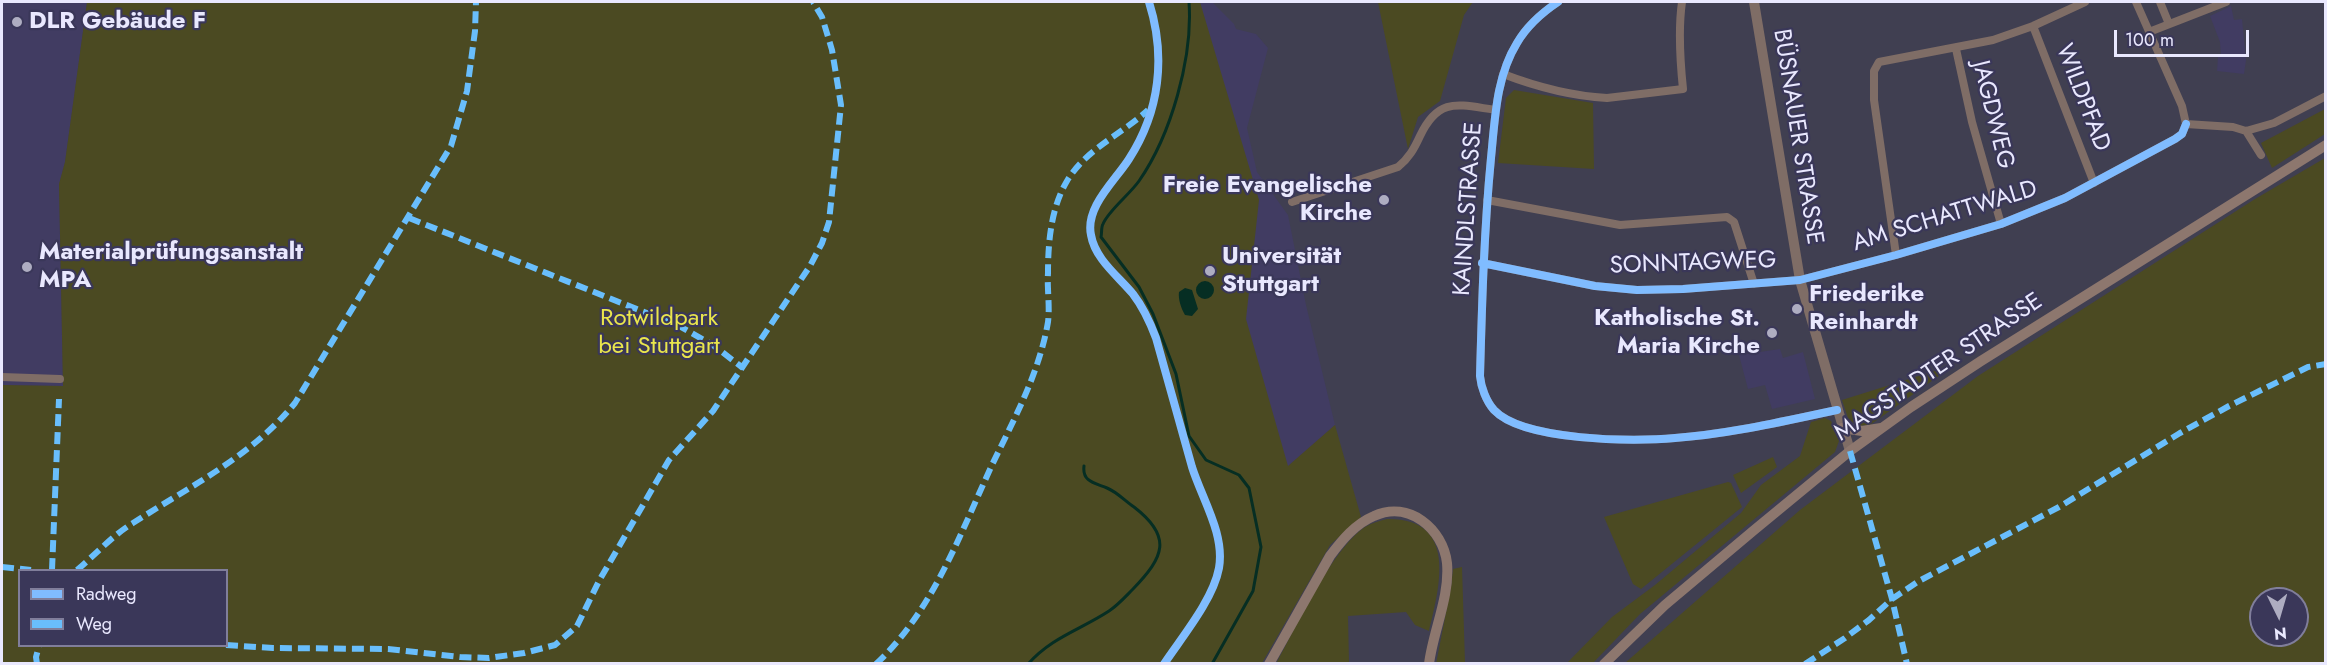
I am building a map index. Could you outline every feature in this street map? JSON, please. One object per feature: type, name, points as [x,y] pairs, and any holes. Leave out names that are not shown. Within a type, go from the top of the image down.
[{"type":"main road","name":"MAGSTADTER STRASSE","points":[[1604,663],[1665,605],[1850,451],[1981,361],[2325,145]]},
{"type":"main road","points":[[1842,428],[1862,430],[1884,427]]},
{"type":"main road","points":[[1269,663],[1340,543],[1352,530],[1372,516],[1395,512],[1412,515],[1425,522],[1439,538],[1445,552],[1446,585],[1429,663]]},
{"type":"street","name":"KAINDLSTRASSE","points":[[1558,2],[1545,11],[1517,42],[1503,74],[1496,110],[1482,263],[1481,384],[1494,410],[1521,425],[1578,437],[1628,440],[1720,433],[1837,410]]},
{"type":"street","points":[[1503,74],[1534,85],[1596,98],[1683,89],[1680,65],[1682,2]]},
{"type":"street","name":"BÜSNAUER STRASSE","points":[[1754,2],[1800,280],[1850,451]]},
{"type":"street","points":[[1896,255],[1874,100],[1874,71],[1879,62],[1956,49],[1993,40],[2033,26],[2085,2]]},
{"type":"street","points":[[2136,2],[2182,106],[2186,124],[2233,127],[2246,131],[2274,123],[2325,96]]},
{"type":"street","points":[[2160,2],[2169,24]]},
{"type":"street","points":[[2149,32],[2226,2]]},
{"type":"street","name":"WILDPFAD","points":[[2033,26],[2094,183]]},
{"type":"street","name":"JAGDWEG","points":[[1956,49],[1971,122],[2001,224]]},
{"type":"street","name":"KAINDLSTRASSE","points":[[1293,202],[1398,167],[1409,158],[1426,123],[1436,111],[1447,106],[1496,110]]},
{"type":"street","name":"AM SCHATTWALD","points":[[1800,280],[2001,224],[2055,203],[2175,139],[2182,134],[2186,124]]},
{"type":"street","points":[[2246,131],[2261,155]]},
{"type":"street","points":[[1487,200],[1620,225],[1727,217],[1734,222],[1754,284]]},
{"type":"street","name":"SONNTAGWEG","points":[[1482,263],[1595,286],[1637,290],[1683,289],[1800,280]]},
{"type":"street","points":[[2,377],[60,379]]},
{"type":"shaded area","points":[[2,2],[91,2],[87,3],[65,162],[59,185],[63,386],[2,385]]},
{"type":"shaded area","name":"Universität Stuttgart","points":[[1156,2],[1212,2],[1234,24],[1236,29],[1256,34],[1268,48],[1247,128],[1257,172],[1288,215],[1306,305],[1335,425],[1229,518]]},
{"type":"shaded area","points":[[2231,6],[2234,20],[2242,19],[2246,60],[2244,74],[2217,71],[2218,57],[2221,56],[2220,42],[2210,16]]},
{"type":"shaded area","points":[[1205,281],[1211,284],[1214,290],[1211,296],[1205,299],[1199,296],[1196,290],[1199,284]]},
{"type":"shaded area","points":[[1185,288],[1192,290],[1198,309],[1192,316],[1185,315],[1180,304],[1179,292]]},
{"type":"shaded area","points":[[1780,349],[1783,358],[1803,352],[1815,399],[1772,409],[1765,385],[1748,389],[1739,355]]},
{"type":"green space","name":"Rotwildpark bei Stuttgart","points":[[87,2],[1200,2],[1259,200],[1246,319],[1288,466],[1335,425],[1361,517],[1330,545],[1262,663],[2,664],[2,385],[63,386],[59,184],[65,162]]},
{"type":"green space","points":[[1378,2],[1473,2],[1464,15],[1440,101],[1418,117],[1408,149]]},
{"type":"green space","points":[[1514,90],[1593,103],[1594,169],[1498,163],[1506,98]]},
{"type":"green space","points":[[2325,109],[2325,134],[2272,168],[2261,143]]},
{"type":"green space","points":[[2325,158],[2325,663],[1625,663],[1800,510],[1978,376],[2255,199]]},
{"type":"green space","points":[[1941,369],[1943,373],[1870,425],[1857,426],[1848,418],[1842,400]]},
{"type":"green space","points":[[1825,418],[1831,421],[1839,441],[1835,452],[1640,614],[1593,663],[1567,663],[1612,617],[1655,585],[1741,513],[1761,485],[1800,456],[1811,422]]},
{"type":"green space","points":[[1773,457],[1777,467],[1741,493],[1733,475]]},
{"type":"green space","points":[[1731,483],[1742,507],[1641,589],[1633,584],[1604,517]]},
{"type":"green space","points":[[1387,519],[1410,522],[1425,530],[1434,542],[1439,558],[1439,576],[1429,631],[1415,625],[1406,612],[1348,616],[1349,663],[1276,664],[1304,610],[1340,552],[1365,527]]},
{"type":"green space","points":[[1462,567],[1465,663],[1436,664],[1453,569]]},
{"type":"waterway","points":[[1189,2],[1187,47],[1170,119],[1161,142],[1139,181],[1106,219],[1101,237],[1139,287],[1153,314],[1176,374],[1189,436],[1206,460],[1239,475],[1249,488],[1261,547],[1253,591],[1212,664]]},
{"type":"waterway","points":[[1028,664],[1057,640],[1115,606],[1144,578],[1152,567],[1160,547],[1155,528],[1146,518],[1118,494],[1087,479],[1084,466]]},
{"type":"marked path","points":[[78,569],[126,528],[240,455],[278,422],[295,403],[451,146],[467,91],[475,31],[476,2]]},
{"type":"marked path","points":[[228,645],[388,649],[489,658],[524,653],[555,645],[577,626],[599,581],[669,460],[713,411],[810,266],[822,243],[829,222],[841,105],[832,50],[822,17],[813,2]]},
{"type":"marked path","points":[[876,664],[914,620],[929,596],[956,544],[1032,378],[1048,322],[1050,237],[1057,202],[1062,191],[1084,160],[1148,110]]},
{"type":"marked path","points":[[409,218],[679,326],[713,345],[743,368]]},
{"type":"marked path","points":[[1805,664],[1845,638],[1892,599],[1919,581],[2059,507],[2180,433],[2229,406],[2308,367],[2326,364]]},
{"type":"marked path","points":[[52,569],[59,399]]},
{"type":"marked path","points":[[1850,451],[1892,599],[1907,664]]},
{"type":"marked path","points":[[2,567],[21,569]]},
{"type":"marked path","points":[[37,664],[39,647]]},
{"type":"cycle path","points":[[1149,2],[1154,22],[1158,63],[1157,83],[1148,122],[1129,159],[1102,195],[1092,214],[1090,225],[1093,244],[1097,252],[1137,299],[1154,332],[1192,467],[1212,517],[1219,542],[1219,568],[1216,580],[1196,618],[1164,664]]},
{"type":"cycle path","points":[[1558,2],[1536,20],[1517,43],[1505,70],[1498,99],[1487,213],[1480,376],[1484,394],[1491,406],[1508,420],[1553,434],[1634,440],[1675,438],[1757,427],[1837,410]]},
{"type":"cycle path","points":[[1482,263],[1595,286],[1637,290],[1683,289],[1800,280],[2001,224],[2065,198],[2175,139],[2182,134],[2186,124]]},
{"type":"place","name":"DLR Gebäude F","points":[[17,22]]},
{"type":"place","name":"Freie Evangelische Kirche","points":[[1384,200]]},
{"type":"place","name":"Materialprüfungsanstalt MPA","points":[[27,267]]},
{"type":"place","name":"Universität Stuttgart","points":[[1210,271]]},
{"type":"place","name":"Friederike Reinhardt","points":[[1797,309]]},
{"type":"place","name":"Katholische St. Maria Kirche","points":[[1772,333]]}]
